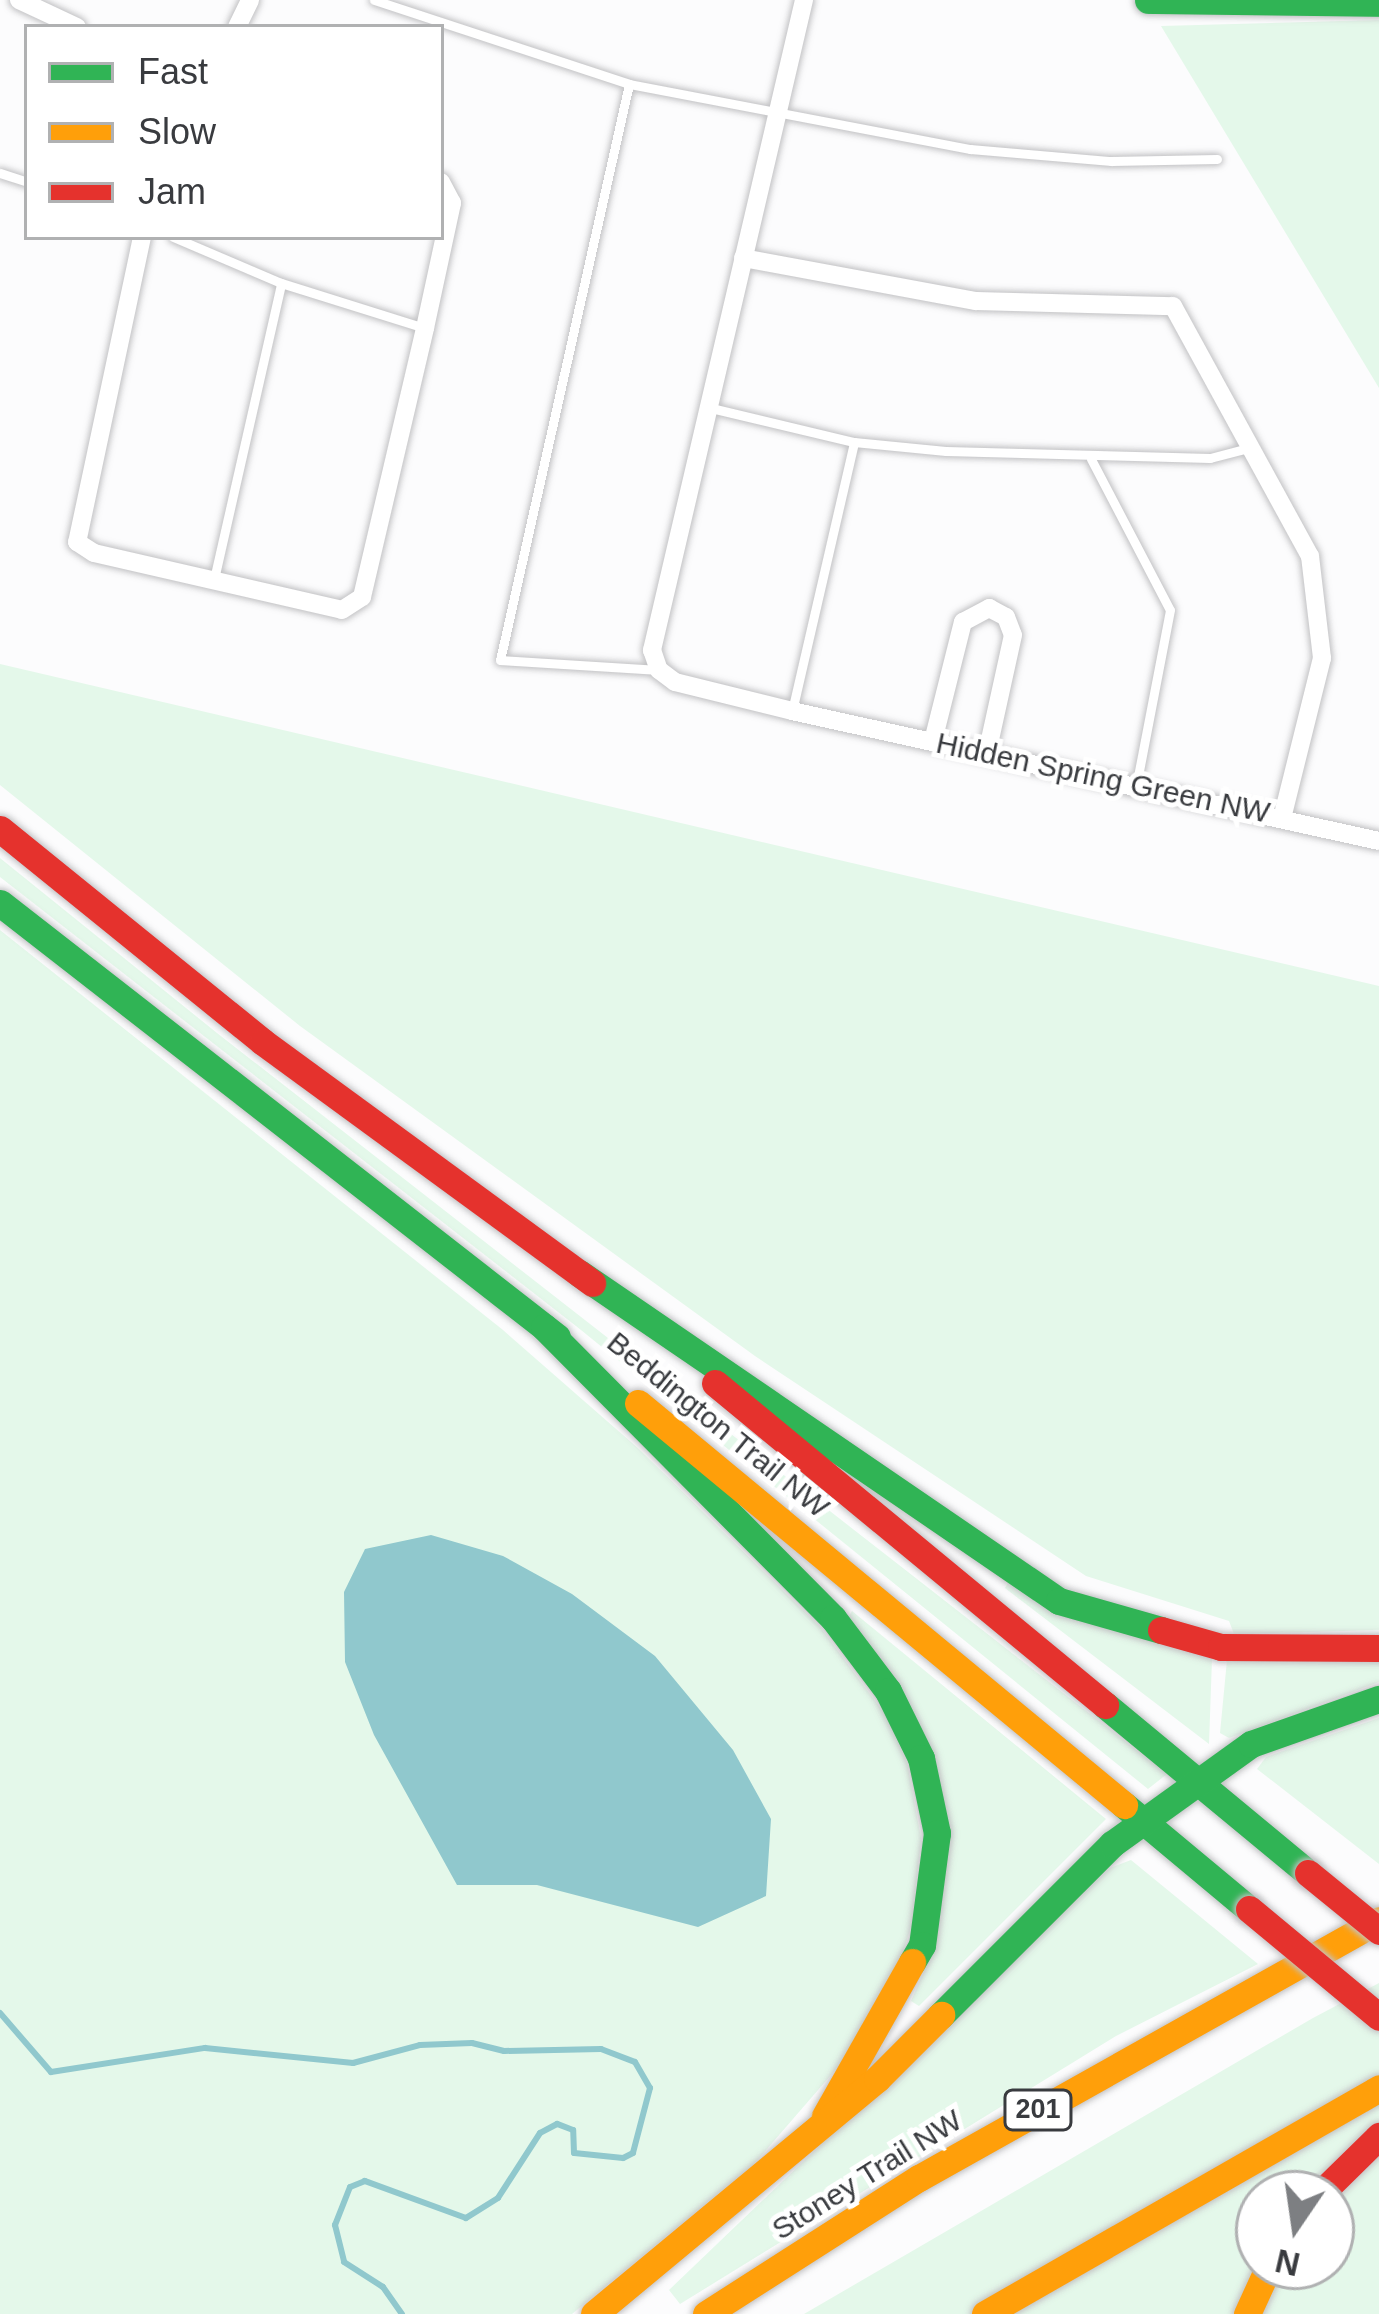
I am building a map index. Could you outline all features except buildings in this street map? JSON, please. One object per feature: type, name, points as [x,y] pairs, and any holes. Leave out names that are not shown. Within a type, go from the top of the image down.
[{"type":"main road","points":[[1148,0],[1379,3]]},
{"type":"main road","name":"Beddington Trail NW","points":[[0,829],[263,1042],[580,1274],[1379,1931]]},
{"type":"main road","name":"Beddington Trail NW","points":[[0,903],[544,1327],[1379,2017]]},
{"type":"main road","points":[[580,1274],[1059,1601],[1221,1647],[1379,1648]]},
{"type":"main road","points":[[544,1327],[833,1618],[888,1691],[921,1758],[937,1833],[922,1945],[822,2126]]},
{"type":"main road","points":[[594,2314],[822,2126],[1143,1821],[1197,1778],[1296,1723],[1379,1699]]},
{"type":"main road","name":"Stoney Trail NW","points":[[706,2314],[919,2178],[1379,1920]]},
{"type":"main road","points":[[985,2314],[1379,2088]]},
{"type":"main road","points":[[1344,2170],[1379,2136]]},
{"type":"street","points":[[19,0],[71,24]]},
{"type":"street","points":[[659,670],[652,650],[804,0]]},
{"type":"street","points":[[141,240],[77,542],[94,553],[342,610],[362,597],[452,203],[444,188]]},
{"type":"street","name":"Hidden Spring Green NW","points":[[659,670],[675,682],[792,710],[1282,819],[1322,658],[1310,556],[1173,306],[976,301],[743,258]]},
{"type":"street","points":[[933,741],[963,622],[989,608],[1006,617],[1013,635],[987,753]]},
{"type":"street","points":[[1282,819],[1379,841]]},
{"type":"lane","points":[[374,0],[629,84],[970,149],[1111,161],[1217,159]]},
{"type":"lane","points":[[629,84],[500,660],[659,670]]},
{"type":"lane","points":[[180,240],[281,283],[425,328]]},
{"type":"lane","points":[[214,579],[281,283]]},
{"type":"lane","points":[[708,408],[854,442],[1091,459],[1210,458],[1252,447]]},
{"type":"lane","points":[[792,710],[854,442]]},
{"type":"lane","points":[[1091,459],[1170,610],[1136,787]]},
{"type":"green space","points":[[1379,20],[1379,388],[1161,26]]},
{"type":"green space","points":[[0,664],[1379,986],[1379,1630],[1234,1634],[1229,1621],[1086,1576],[755,1356],[300,1026],[0,785]]},
{"type":"green space","points":[[0,858],[217,1033],[1167,1774],[1148,1789],[576,1326],[0,877]]},
{"type":"green space","points":[[0,930],[503,1330],[639,1449],[820,1627],[887,1717],[907,1763],[921,1838],[912,1924],[899,1964],[844,2060],[754,2164],[572,2314],[0,2314]]},
{"type":"green space","points":[[1010,1579],[1109,1630],[1212,1659],[1209,1744],[1005,1588]]},
{"type":"green space","points":[[852,1611],[1106,1819],[919,2006],[911,2001],[934,1948],[943,1803],[847,1620]]},
{"type":"green space","points":[[1227,1660],[1379,1662],[1379,1682],[1229,1738],[1220,1733]]},
{"type":"green space","points":[[1379,1718],[1379,1864],[1257,1769],[1266,1757]]},
{"type":"green space","points":[[1131,1860],[1258,1964],[1116,2036],[680,2304],[669,2290],[1110,1868]]},
{"type":"green space","points":[[1379,1983],[1379,2314],[804,2314],[1313,2018]]},
{"type":"water","points":[[431,1535],[503,1556],[572,1594],[655,1656],[733,1750],[771,1819],[766,1896],[698,1927],[537,1885],[457,1885],[374,1735],[345,1662],[344,1592],[365,1549]]},
{"type":"waterway","points":[[0,2013],[51,2072],[205,2048],[353,2063],[420,2045],[472,2043],[504,2051],[601,2049],[635,2062],[650,2088],[633,2153],[623,2158],[574,2153],[573,2130],[557,2124],[540,2133],[498,2198],[466,2218],[365,2181],[350,2187],[335,2225],[344,2262],[383,2287],[402,2314]]},
{"type":"traffic: fast","points":[[1148,0],[1379,3]]},
{"type":"traffic: fast","points":[[0,903],[557,1337]]},
{"type":"traffic: fast","points":[[579,1273],[1059,1601],[1161,1630]]},
{"type":"traffic: fast","points":[[544,1327],[833,1618],[888,1691],[921,1758],[937,1833],[922,1945],[912,1962]]},
{"type":"traffic: fast","points":[[941,2015],[1112,1844],[1251,1744],[1379,1699]]},
{"type":"traffic: fast","points":[[1105,1705],[1308,1873]]},
{"type":"traffic: fast","points":[[1124,1805],[1249,1909]]},
{"type":"traffic: slow","points":[[638,1403],[1124,1805]]},
{"type":"traffic: slow","points":[[706,2314],[919,2178],[1379,1920]]},
{"type":"traffic: slow","points":[[825,2116],[912,1962]]},
{"type":"traffic: slow","points":[[594,2314],[877,2079],[941,2015]]},
{"type":"traffic: slow","points":[[985,2314],[1379,2088]]},
{"type":"traffic: slow","points":[[1247,2314],[1258,2290]]},
{"type":"traffic: jam","points":[[0,829],[263,1042],[592,1283]]},
{"type":"traffic: jam","points":[[715,1383],[1105,1705]]},
{"type":"traffic: jam","points":[[1161,1630],[1221,1647],[1379,1648]]},
{"type":"traffic: jam","points":[[1308,1873],[1379,1931]]},
{"type":"traffic: jam","points":[[1249,1909],[1379,2017]]},
{"type":"traffic: jam","points":[[1344,2170],[1379,2136]]}]
